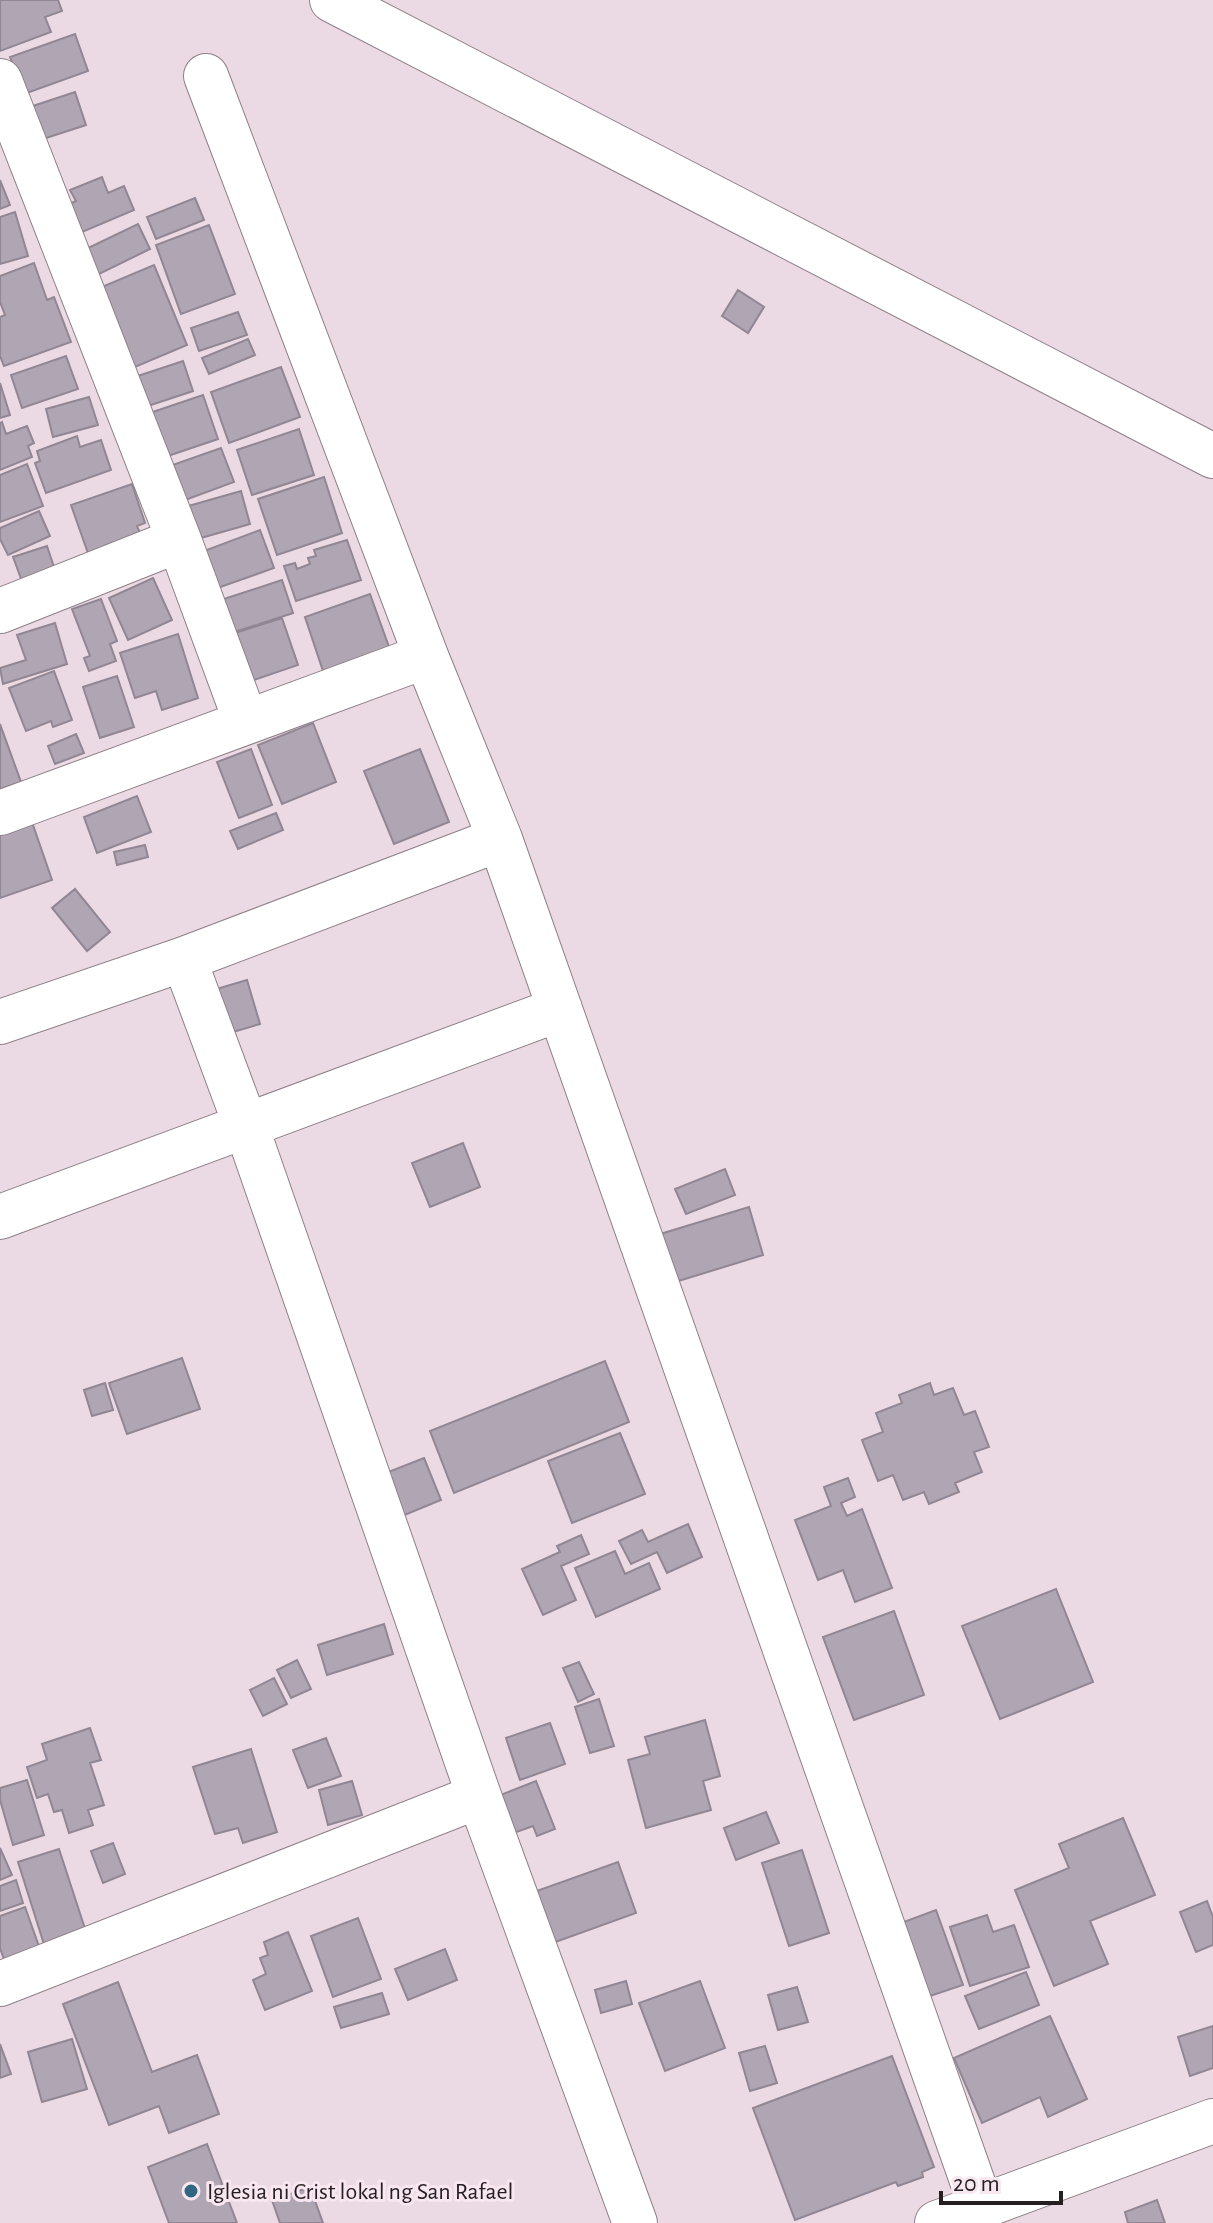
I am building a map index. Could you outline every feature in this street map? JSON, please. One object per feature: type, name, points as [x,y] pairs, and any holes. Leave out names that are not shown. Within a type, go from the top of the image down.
[{"type":"main road","points":[[332,0],[1213,456]]},
{"type":"main road","points":[[206,76],[426,656],[500,839],[981,2206]]},
{"type":"main road","points":[[4,102],[179,540],[246,722]]},
{"type":"main road","points":[[2,604],[179,540]]},
{"type":"main road","points":[[0,813],[426,656]]},
{"type":"main road","points":[[0,1022],[184,959],[500,839]]},
{"type":"main road","points":[[184,959],[246,1126],[479,1796],[635,2223]]},
{"type":"main road","points":[[0,1217],[560,1009]]},
{"type":"main road","points":[[0,1984],[479,1796]]},
{"type":"main road","points":[[937,2223],[1213,2121]]},
{"type":"building","points":[[0,0],[58,0],[62,11],[45,17],[51,32],[0,51]]},
{"type":"building","points":[[75,34],[88,71],[24,94],[10,57]]},
{"type":"building","points":[[75,92],[86,125],[43,139],[33,106]]},
{"type":"building","points":[[102,177],[108,193],[124,186],[134,210],[75,235],[63,207],[76,201],[70,190]]},
{"type":"building","points":[[0,180],[10,205],[0,209]]},
{"type":"building","points":[[195,198],[204,220],[156,239],[147,217]]},
{"type":"building","points":[[15,212],[28,256],[0,264],[0,217]]},
{"type":"building","points":[[138,224],[150,249],[97,275],[84,250]]},
{"type":"building","points":[[209,225],[235,294],[181,314],[156,245]]},
{"type":"building","points":[[34,263],[47,300],[54,297],[71,342],[4,366],[0,356],[0,317],[5,315],[0,302],[0,276]]},
{"type":"building","points":[[154,265],[187,345],[123,372],[90,292]]},
{"type":"building","points":[[738,290],[764,307],[748,333],[722,316]]},
{"type":"building","points":[[238,312],[247,335],[199,351],[191,328]]},
{"type":"building","points":[[248,339],[255,355],[209,374],[202,358]]},
{"type":"building","points":[[66,356],[78,389],[22,408],[11,375]]},
{"type":"building","points":[[183,361],[193,391],[145,407],[135,377]]},
{"type":"building","points":[[281,367],[300,417],[229,443],[211,392]]},
{"type":"building","points":[[0,383],[10,415],[0,418]]},
{"type":"building","points":[[203,395],[218,439],[159,459],[144,415]]},
{"type":"building","points":[[89,397],[98,425],[53,437],[46,409]]},
{"type":"building","points":[[0,423],[6,434],[27,426],[34,443],[28,446],[32,457],[0,470]]},
{"type":"building","points":[[299,429],[314,475],[252,495],[237,450]]},
{"type":"building","points":[[77,436],[80,447],[101,440],[111,470],[46,493],[35,463],[40,461],[37,451]]},
{"type":"building","points":[[221,448],[234,482],[177,503],[164,468]]},
{"type":"building","points":[[27,464],[43,506],[0,522],[0,475]]},
{"type":"building","points":[[324,477],[342,533],[277,555],[258,499]]},
{"type":"building","points":[[132,484],[145,523],[137,526],[142,538],[89,556],[71,505]]},
{"type":"building","points":[[241,491],[250,524],[194,540],[185,507]]},
{"type":"building","points":[[39,511],[50,536],[8,555],[0,539],[0,528]]},
{"type":"building","points":[[260,530],[274,568],[209,591],[196,554]]},
{"type":"building","points":[[347,540],[361,580],[296,601],[284,566],[295,563],[297,569],[310,564],[308,558],[316,556],[314,550]]},
{"type":"building","points":[[47,546],[56,573],[23,584],[13,557]]},
{"type":"building","points":[[153,578],[172,620],[128,640],[109,598]]},
{"type":"building","points":[[282,580],[293,613],[229,634],[218,601]]},
{"type":"building","points":[[370,594],[389,647],[323,671],[305,617]]},
{"type":"building","points":[[101,599],[117,641],[110,644],[116,661],[89,671],[84,658],[90,656],[72,609]]},
{"type":"building","points":[[282,618],[298,665],[251,681],[235,633]]},
{"type":"building","points":[[55,623],[67,664],[3,684],[0,668],[26,660],[17,635]]},
{"type":"building","points":[[178,634],[198,698],[162,710],[156,691],[135,698],[120,653]]},
{"type":"building","points":[[54,671],[72,720],[53,727],[51,721],[26,731],[9,688]]},
{"type":"building","points":[[117,676],[134,727],[100,738],[83,687]]},
{"type":"building","points":[[313,723],[336,782],[282,804],[258,745]]},
{"type":"building","points":[[0,724],[21,782],[0,789]]},
{"type":"building","points":[[76,734],[84,753],[55,764],[48,746]]},
{"type":"building","points":[[251,749],[272,805],[239,818],[217,762]]},
{"type":"building","points":[[420,749],[449,822],[394,844],[364,771]]},
{"type":"building","points":[[137,796],[151,832],[97,853],[84,817]]},
{"type":"building","points":[[276,813],[283,830],[238,849],[230,831]]},
{"type":"building","points":[[32,822],[52,880],[0,898],[0,833]]},
{"type":"building","points":[[145,845],[148,857],[117,865],[114,852]]},
{"type":"building","points":[[75,889],[110,932],[87,951],[52,908]]},
{"type":"building","points":[[247,980],[260,1024],[223,1035],[210,991]]},
{"type":"building","points":[[463,1143],[480,1187],[430,1207],[412,1163]]},
{"type":"building","points":[[725,1169],[735,1195],[686,1214],[675,1189]]},
{"type":"building","points":[[749,1207],[763,1255],[672,1283],[657,1235]]},
{"type":"building","points":[[182,1358],[200,1409],[127,1434],[109,1383]]},
{"type":"building","points":[[605,1361],[629,1422],[454,1493],[430,1431]]},
{"type":"building","points":[[105,1383],[113,1410],[92,1416],[84,1390]]},
{"type":"building","points":[[930,1383],[934,1395],[953,1388],[964,1415],[975,1411],[989,1447],[974,1452],[982,1472],[955,1483],[959,1492],[929,1504],[924,1492],[903,1500],[893,1475],[878,1481],[862,1440],[883,1432],[876,1413],[902,1403],[899,1395]]},
{"type":"building","points":[[620,1433],[645,1494],[572,1523],[548,1461]]},
{"type":"building","points":[[424,1458],[441,1500],[390,1521],[373,1478]]},
{"type":"building","points":[[848,1478],[855,1497],[841,1503],[847,1516],[862,1509],[892,1588],[855,1602],[843,1570],[818,1580],[795,1520],[831,1506],[824,1487]]},
{"type":"building","points":[[688,1524],[702,1557],[667,1573],[657,1552],[631,1564],[619,1541],[642,1530],[648,1542]]},
{"type":"building","points":[[581,1535],[589,1554],[561,1566],[576,1600],[543,1615],[522,1569],[560,1552],[557,1546]]},
{"type":"building","points":[[615,1551],[625,1574],[649,1563],[660,1589],[596,1617],[575,1568]]},
{"type":"building","points":[[1056,1589],[1093,1682],[1000,1719],[962,1626]]},
{"type":"building","points":[[894,1611],[924,1695],[854,1720],[823,1637]]},
{"type":"building","points":[[384,1624],[393,1654],[327,1675],[318,1645]]},
{"type":"building","points":[[297,1660],[311,1689],[291,1698],[277,1670]]},
{"type":"building","points":[[579,1662],[594,1694],[578,1702],[563,1668]]},
{"type":"building","points":[[274,1678],[287,1704],[263,1716],[250,1690]]},
{"type":"building","points":[[599,1699],[614,1746],[590,1753],[575,1707]]},
{"type":"building","points":[[705,1720],[720,1776],[703,1781],[711,1810],[646,1828],[628,1760],[650,1754],[645,1737]]},
{"type":"building","points":[[550,1723],[565,1764],[520,1780],[506,1738]]},
{"type":"building","points":[[90,1728],[101,1760],[90,1763],[104,1805],[88,1810],[93,1825],[69,1833],[62,1810],[54,1812],[48,1794],[37,1798],[27,1767],[47,1760],[42,1744]]},
{"type":"building","points":[[326,1738],[341,1776],[308,1788],[293,1750]]},
{"type":"building","points":[[251,1749],[277,1832],[243,1843],[238,1828],[215,1834],[193,1767]]},
{"type":"building","points":[[27,1780],[44,1835],[13,1845],[0,1800],[0,1788]]},
{"type":"building","points":[[352,1781],[362,1815],[328,1825],[319,1790]]},
{"type":"building","points":[[536,1781],[555,1829],[537,1836],[533,1826],[508,1835],[493,1798]]},
{"type":"building","points":[[766,1812],[779,1843],[736,1860],[724,1828]]},
{"type":"building","points":[[1123,1818],[1155,1895],[1090,1921],[1108,1964],[1054,1986],[1015,1890],[1069,1868],[1059,1844]]},
{"type":"building","points":[[113,1843],[125,1874],[103,1883],[91,1851]]},
{"type":"building","points":[[0,1848],[12,1875],[0,1880]]},
{"type":"building","points":[[59,1849],[90,1944],[48,1957],[18,1862]]},
{"type":"building","points":[[802,1850],[829,1933],[789,1946],[762,1863]]},
{"type":"building","points":[[618,1862],[636,1913],[550,1944],[531,1893]]},
{"type":"building","points":[[16,1880],[23,1903],[0,1911],[0,1886]]},
{"type":"building","points":[[1207,1901],[1213,1917],[1213,1945],[1196,1952],[1180,1912]]},
{"type":"building","points":[[25,1907],[42,1955],[7,1968],[0,1948],[0,1916]]},
{"type":"building","points":[[936,1910],[963,1985],[927,1997],[901,1923]]},
{"type":"building","points":[[987,1915],[993,1932],[1014,1925],[1029,1967],[970,1986],[950,1927]]},
{"type":"building","points":[[358,1918],[381,1979],[333,1997],[311,1936]]},
{"type":"building","points":[[288,1932],[312,1991],[265,2010],[253,1980],[266,1974],[260,1958],[268,1955],[264,1942]]},
{"type":"building","points":[[445,1949],[457,1980],[408,2000],[395,1969]]},
{"type":"building","points":[[1026,1972],[1039,2005],[979,2029],[965,1996]]},
{"type":"building","points":[[626,1981],[632,2004],[601,2013],[595,1990]]},
{"type":"building","points":[[700,1981],[725,2048],[665,2071],[639,2003]]},
{"type":"building","points":[[118,1982],[152,2072],[197,2055],[219,2114],[169,2133],[159,2106],[109,2125],[63,2004]]},
{"type":"building","points":[[797,1987],[808,2022],[778,2030],[768,1995]]},
{"type":"building","points":[[382,1993],[389,2014],[341,2028],[334,2007]]},
{"type":"building","points":[[1050,2016],[1087,2099],[1048,2117],[1040,2097],[982,2123],[954,2058]]},
{"type":"building","points":[[1213,2026],[1213,2068],[1190,2076],[1178,2037]]},
{"type":"building","points":[[72,2039],[87,2089],[42,2102],[28,2052]]},
{"type":"building","points":[[0,2044],[11,2074],[0,2078]]},
{"type":"building","points":[[765,2046],[777,2083],[750,2091],[739,2053]]},
{"type":"building","points":[[892,2056],[934,2167],[922,2172],[923,2177],[898,2186],[896,2182],[795,2220],[753,2108]]},
{"type":"building","points":[[207,2144],[237,2223],[169,2223],[148,2167]]},
{"type":"building","points":[[310,2187],[323,2223],[280,2223],[272,2200]]},
{"type":"building","points":[[1157,2200],[1165,2223],[1128,2223],[1125,2212]]},
{"type":"place","name":"Iglesia ni Crist lokal ng San Rafael","points":[[191,2191]]}]
